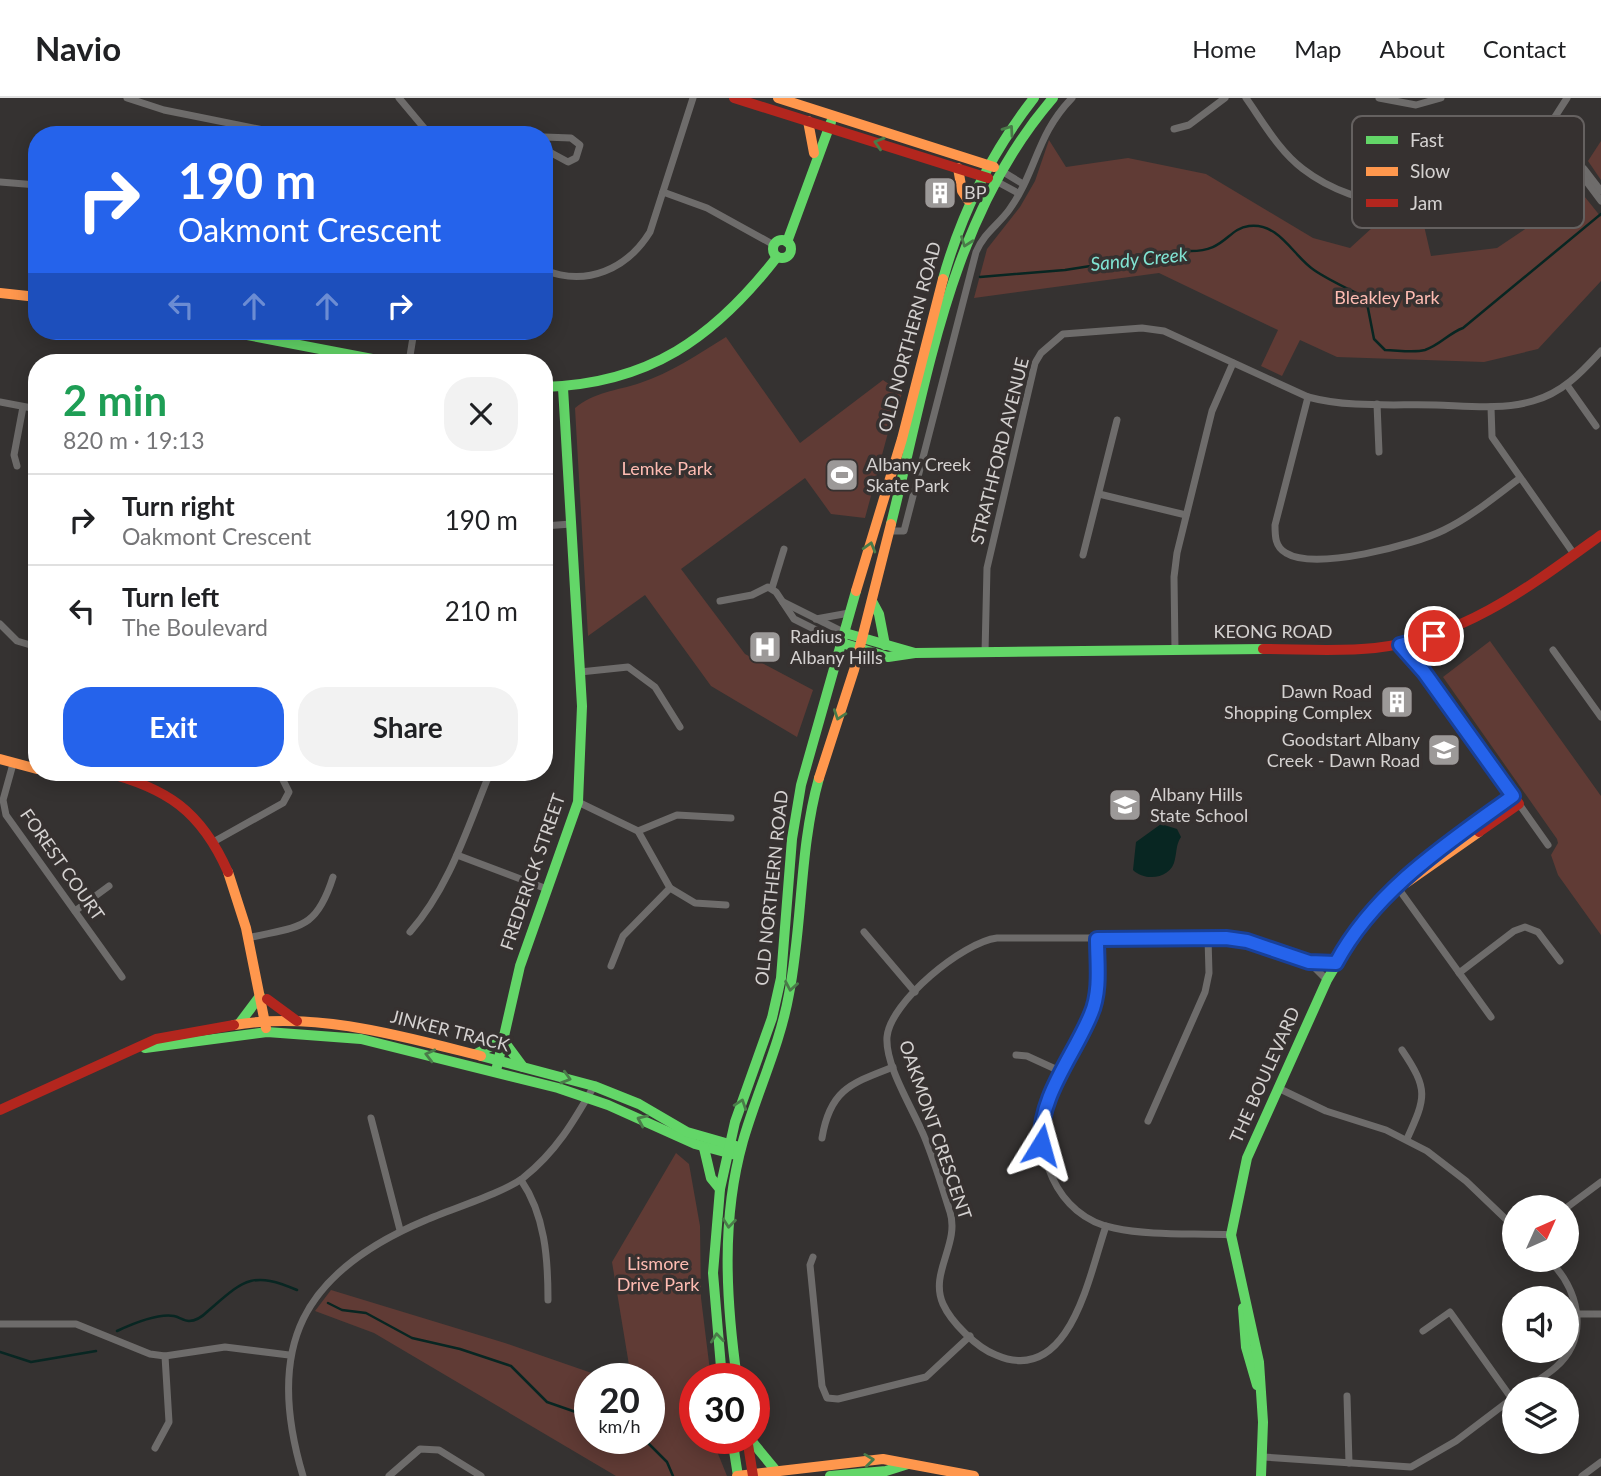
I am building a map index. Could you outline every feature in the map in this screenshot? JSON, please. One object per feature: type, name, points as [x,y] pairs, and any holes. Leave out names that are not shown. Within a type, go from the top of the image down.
[{"type":"main road","points":[[733,98],[808,121],[828,121],[987,164],[997,175]]},
{"type":"main road","points":[[778,98],[828,121],[958,168],[981,175],[997,175]]},
{"type":"main road","name":"OLD NORTHERN ROAD","points":[[721,1363],[713,1273],[720,1189],[728,1149],[777,996],[787,936],[792,839],[801,785],[909,415],[957,228],[987,164],[1034,98]]},
{"type":"main road","name":"OLD NORTHERN ROAD","points":[[735,1363],[727,1270],[730,1216],[741,1152],[773,1057],[789,996],[803,852],[815,792],[861,644],[954,279],[976,215],[997,175],[1028,127],[1053,98]]},
{"type":"main road","points":[[808,121],[814,157]]},
{"type":"main road","points":[[787,242],[828,121]]},
{"type":"main road","points":[[958,168],[962,191],[968,200]]},
{"type":"main road","points":[[553,387],[563,388],[627,375],[686,348],[731,314],[777,257],[789,255],[791,246],[787,242],[780,241],[774,245],[777,257]]},
{"type":"main road","points":[[0,293],[28,296]]},
{"type":"main road","points":[[273,340],[346,354]]},
{"type":"main road","name":"FREDERICK STREET","points":[[498,1066],[520,966],[578,802],[583,741],[563,388]]},
{"type":"main road","name":"KEONG ROAD","points":[[843,638],[899,657],[915,653],[1360,649],[1400,645],[1468,623],[1601,535]]},
{"type":"main road","points":[[872,601],[879,614],[885,645]]},
{"type":"main road","points":[[1419,640],[1422,668]]},
{"type":"main road","name":"KEONG ROAD","points":[[861,644],[885,645],[915,653]]},
{"type":"main road","points":[[1400,645],[1422,668],[1516,800]]},
{"type":"main road","points":[[0,759],[28,767]]},
{"type":"main road","points":[[139,781],[171,797],[199,821],[215,841],[231,873],[269,1027]]},
{"type":"main road","name":"THE BOULEVARD","points":[[1261,1476],[1263,1457],[1260,1391],[1250,1366],[1242,1328],[1244,1302],[1231,1235],[1237,1194],[1247,1158],[1327,980],[1359,926],[1419,865],[1516,800]]},
{"type":"main road","points":[[263,997],[297,1021]]},
{"type":"main road","points":[[239,1024],[263,997]]},
{"type":"main road","name":"JINKER TRACK","points":[[139,1048],[297,1021],[361,1027],[477,1054],[498,1066],[523,1067],[594,1086],[639,1104],[687,1132],[741,1152]]},
{"type":"main road","name":"JINKER TRACK","points":[[0,1110],[156,1039],[239,1024],[361,1039],[498,1066],[587,1097],[704,1148],[728,1149]]},
{"type":"main road","points":[[477,1054],[503,1040],[523,1067]]},
{"type":"main road","points":[[704,1148],[711,1178],[720,1189]]},
{"type":"main road","points":[[734,1454],[737,1476],[883,1459],[914,1462],[974,1476]]},
{"type":"main road","points":[[750,1454],[752,1476]]},
{"type":"main road","points":[[762,1454],[777,1472]]},
{"type":"main road","points":[[830,1476],[886,1471],[914,1462]]},
{"type":"street","points":[[127,98],[164,110],[243,126]]},
{"type":"street","points":[[399,98],[422,126]]},
{"type":"street","points":[[553,273],[563,276],[600,274],[628,260],[650,232],[693,98]]},
{"type":"street","points":[[890,531],[904,531],[976,252],[985,234],[1010,209],[1047,129],[1072,98]]},
{"type":"street","points":[[1174,128],[1189,125],[1225,98]]},
{"type":"street","points":[[1246,98],[1278,142],[1303,169],[1338,189],[1352,192]]},
{"type":"street","points":[[1379,98],[1416,105],[1441,98]]},
{"type":"street","points":[[1555,116],[1567,98]]},
{"type":"street","points":[[553,137],[571,138],[580,145],[576,158],[568,162],[553,154]]},
{"type":"street","points":[[997,175],[1023,184]]},
{"type":"street","points":[[997,175],[1018,193]]},
{"type":"street","points":[[1584,178],[1600,197]]},
{"type":"street","points":[[0,182],[28,184]]},
{"type":"street","points":[[663,192],[707,208],[774,245]]},
{"type":"street","name":"STRATHFORD AVENUE","points":[[985,653],[986,568],[1035,363],[1041,353],[1063,334],[1127,327],[1164,331],[1308,397],[1325,401],[1377,404],[1491,407],[1534,401],[1567,385],[1601,351]]},
{"type":"street","points":[[1175,650],[1174,578],[1186,515],[1212,411],[1233,363]]},
{"type":"street","points":[[1567,385],[1596,426]]},
{"type":"street","points":[[1308,397],[1275,525],[1274,539],[1283,552],[1296,558],[1313,559],[1378,552],[1406,545],[1453,525],[1520,478]]},
{"type":"street","points":[[0,402],[28,408]]},
{"type":"street","points":[[1377,404],[1379,452]]},
{"type":"street","points":[[17,466],[14,454],[23,407]]},
{"type":"street","points":[[1491,407],[1492,437],[1574,554]]},
{"type":"street","points":[[1083,555],[1117,420]]},
{"type":"street","points":[[1099,494],[1186,515]]},
{"type":"street","points":[[553,525],[571,524]]},
{"type":"street","points":[[772,588],[785,550]]},
{"type":"street","points":[[720,601],[752,595],[762,588],[772,588]]},
{"type":"street","points":[[772,588],[794,619],[843,638]]},
{"type":"street","points":[[783,602],[816,619],[843,638]]},
{"type":"street","points":[[816,619],[850,613]]},
{"type":"street","points":[[0,624],[17,641],[28,644]]},
{"type":"street","points":[[1553,650],[1601,718]]},
{"type":"street","points":[[580,672],[628,667],[655,687],[680,727]]},
{"type":"street","name":"FOREST COURT","points":[[13,764],[2,800],[6,815],[122,977]]},
{"type":"street","points":[[215,841],[283,803],[289,792],[284,781]]},
{"type":"street","points":[[410,932],[427,912],[457,855],[487,781]]},
{"type":"street","points":[[1516,800],[1548,845]]},
{"type":"street","points":[[578,802],[638,831],[670,888],[695,903],[726,905]]},
{"type":"street","points":[[638,831],[677,815],[731,818]]},
{"type":"street","points":[[457,855],[547,888]]},
{"type":"street","points":[[248,938],[307,923],[324,904],[333,877]]},
{"type":"street","points":[[75,911],[109,886]]},
{"type":"street","points":[[611,966],[623,936],[670,888]]},
{"type":"street","points":[[1398,888],[1491,1017]]},
{"type":"street","points":[[1459,973],[1514,931],[1525,927],[1538,932],[1560,961]]},
{"type":"street","points":[[864,932],[915,992]]},
{"type":"street","points":[[1148,1121],[1205,992],[1209,973],[1208,938]]},
{"type":"street","name":"OAKMONT CRESCENT","points":[[1106,1226],[1071,1325],[1050,1352],[1023,1362],[1007,1360],[991,1353],[970,1336],[943,1304],[939,1288],[954,1231],[951,1216],[925,1139],[888,1050],[891,1021],[902,1004],[962,951],[985,940],[1208,938],[1247,941],[1309,962],[1336,963]]},
{"type":"street","points":[[1097,939],[1096,997],[1092,1013],[1049,1098],[1041,1134],[1047,1168],[1067,1200],[1086,1216],[1106,1226],[1231,1235]]},
{"type":"street","name":"OAKMONT CRESCENT","points":[[1309,962],[1327,980]]},
{"type":"street","points":[[1402,1050],[1424,1087],[1421,1109],[1407,1139]]},
{"type":"street","points":[[1016,1055],[1027,1056],[1062,1072]]},
{"type":"street","points":[[822,1138],[824,1123],[842,1090],[893,1066]]},
{"type":"street","points":[[303,1476],[293,1442],[287,1401],[289,1355],[307,1311],[327,1282],[354,1256],[400,1230],[521,1180],[561,1142],[594,1086]]},
{"type":"street","points":[[1278,1088],[1326,1111],[1407,1139],[1446,1164],[1502,1216]]},
{"type":"street","points":[[370,1118],[400,1230]]},
{"type":"street","points":[[521,1180],[543,1229],[548,1268],[548,1300]]},
{"type":"street","points":[[1579,1198],[1601,1182]]},
{"type":"street","points":[[813,1257],[810,1265],[822,1386],[827,1398],[838,1399],[914,1382],[937,1368],[970,1336]]},
{"type":"street","points":[[1559,1272],[1569,1286]]},
{"type":"street","points":[[1423,1331],[1450,1312],[1502,1383]]},
{"type":"street","points":[[1579,1314],[1601,1314]]},
{"type":"street","points":[[0,1324],[76,1324],[141,1350],[165,1356],[225,1347],[289,1355]]},
{"type":"street","points":[[155,1448],[169,1422],[165,1356]]},
{"type":"street","points":[[1543,1377],[1560,1363]]},
{"type":"street","points":[[1347,1396],[1349,1464]]},
{"type":"street","points":[[1263,1457],[1412,1467],[1456,1441],[1502,1406]]},
{"type":"street","points":[[389,1476],[420,1449],[439,1450],[481,1476]]},
{"type":"street","points":[[1582,1476],[1601,1462]]},
{"type":"green space","name":"Bleakley Park","points":[[1049,140],[1066,167],[1128,158],[1206,174],[1313,238],[1350,248],[1372,228],[1425,228],[1431,256],[1497,248],[1527,228],[1584,228],[1584,196],[1601,217],[1601,281],[1538,349],[1484,362],[1337,357],[1300,340],[1282,376],[1261,366],[1278,330],[1159,273],[974,298],[987,249],[1020,207],[1035,181]]},
{"type":"green space","points":[[1601,141],[1601,180],[1588,161]]},
{"type":"green space","name":"Lemke Park","points":[[726,337],[800,443],[883,380],[902,393],[895,417],[888,419],[889,429],[865,518],[831,514],[805,478],[681,569],[745,654],[813,690],[797,737],[711,686],[645,595],[588,636],[575,408],[598,395],[663,374]]},
{"type":"green space","points":[[1490,641],[1601,796],[1601,935],[1558,875],[1551,855],[1558,843],[1557,839],[1443,677]]},
{"type":"green space","name":"Lismore Drive Park","points":[[676,1153],[689,1164],[700,1226],[701,1298],[709,1363],[679,1363],[679,1454],[718,1454],[727,1476],[616,1476],[579,1454],[665,1454],[665,1363],[629,1363],[612,1262]]},
{"type":"green space","name":"Lismore Drive Park","points":[[331,1290],[574,1367],[574,1451],[374,1333],[315,1311]]},
{"type":"water","points":[[1161,824],[1177,829],[1181,837],[1173,866],[1169,871],[1157,876],[1138,874],[1133,870],[1136,842]]},
{"type":"waterway","name":"Sandy Creek","points":[[980,277],[1065,270],[1199,251],[1217,245],[1241,228],[1260,226],[1277,234],[1314,270],[1366,298],[1374,339],[1385,350],[1420,351],[1463,328],[1601,214]]},
{"type":"waterway","points":[[117,1331],[160,1316],[194,1320],[230,1292],[248,1282],[269,1281],[297,1290]]},
{"type":"waterway","points":[[328,1303],[342,1310],[366,1313],[412,1338],[460,1349],[511,1366],[547,1402],[574,1411]]},
{"type":"waterway","points":[[0,1352],[31,1362],[96,1351]]},
{"type":"waterway","points":[[659,1454],[667,1462],[673,1476]]},
{"type":"traffic: fast","points":[[943,279],[959,230],[991,162],[1034,98]]},
{"type":"traffic: fast","points":[[891,524],[931,356],[966,246],[989,194],[1018,144],[1053,98]]},
{"type":"traffic: fast","points":[[787,242],[831,122]]},
{"type":"traffic: fast","points":[[782,240],[788,243],[791,249],[788,255],[782,258],[776,255],[773,249],[776,243],[782,240]]},
{"type":"traffic: fast","points":[[553,386],[616,377],[647,366],[676,351],[729,311],[777,257]]},
{"type":"traffic: fast","points":[[273,340],[346,354]]},
{"type":"traffic: fast","points":[[496,1071],[520,966],[578,802],[582,706],[563,388]]},
{"type":"traffic: fast","points":[[721,1363],[713,1273],[720,1189],[735,1122],[772,1018],[781,978],[792,839],[801,785],[856,591]]},
{"type":"traffic: fast","points":[[872,601],[879,614],[885,645]]},
{"type":"traffic: fast","points":[[845,633],[915,653],[1263,649]]},
{"type":"traffic: fast","points":[[842,643],[888,657],[915,653]]},
{"type":"traffic: fast","points":[[735,1363],[728,1290],[731,1200],[743,1141],[780,1032],[789,994],[804,859],[819,778]]},
{"type":"traffic: fast","points":[[1261,1476],[1263,1422],[1259,1362],[1231,1235],[1247,1158],[1327,980],[1359,926],[1419,865],[1513,796]]},
{"type":"traffic: fast","points":[[239,1024],[260,996]]},
{"type":"traffic: fast","points":[[145,1048],[267,1032],[361,1039],[558,1088],[608,1105],[695,1144],[736,1155]]},
{"type":"traffic: fast","points":[[476,1054],[503,1040],[523,1067]]},
{"type":"traffic: fast","points":[[481,1056],[594,1086],[639,1104],[687,1132],[736,1146]]},
{"type":"traffic: fast","points":[[704,1148],[711,1178],[720,1189]]},
{"type":"traffic: fast","points":[[1243,1308],[1246,1347],[1257,1385]]},
{"type":"traffic: fast","points":[[735,1454],[738,1476]]},
{"type":"traffic: fast","points":[[762,1454],[777,1472]]},
{"type":"traffic: fast","points":[[830,1476],[886,1471],[908,1464]]},
{"type":"traffic: slow","points":[[778,98],[994,167]]},
{"type":"traffic: slow","points":[[808,121],[814,153]]},
{"type":"traffic: slow","points":[[958,168],[962,191],[968,200]]},
{"type":"traffic: slow","points":[[856,591],[902,439],[943,279]]},
{"type":"traffic: slow","points":[[0,293],[28,296]]},
{"type":"traffic: slow","points":[[819,778],[854,670],[891,524]]},
{"type":"traffic: slow","points":[[0,759],[28,767]]},
{"type":"traffic: slow","points":[[1406,883],[1479,832]]},
{"type":"traffic: slow","points":[[228,872],[246,928],[266,1028]]},
{"type":"traffic: slow","points":[[234,1025],[265,1021],[327,1023],[390,1034],[481,1056]]},
{"type":"traffic: slow","points":[[737,1476],[883,1459],[974,1476]]},
{"type":"traffic: jam","points":[[734,98],[988,178]]},
{"type":"traffic: jam","points":[[1263,649],[1375,648],[1407,643],[1437,634],[1495,607],[1601,535]]},
{"type":"traffic: jam","points":[[1400,645],[1425,672],[1519,804],[1479,832]]},
{"type":"traffic: jam","points":[[134,781],[164,795],[194,818],[218,851],[228,872]]},
{"type":"traffic: jam","points":[[267,999],[297,1021]]},
{"type":"traffic: jam","points":[[0,1110],[156,1039],[234,1025]]},
{"type":"traffic: jam","points":[[750,1454],[753,1476]]},
{"type":"place","name":"BP","points":[[940,193]]},
{"type":"place","name":"Albany Creek Skate Park","points":[[842,475]]},
{"type":"place","name":"Radius Albany Hills","points":[[765,647]]},
{"type":"place","name":"Dawn Road Shopping Complex","points":[[1397,702]]},
{"type":"place","name":"Goodstart Albany Creek - Dawn Road","points":[[1444,750]]},
{"type":"place","name":"Albany Hills State School","points":[[1125,805]]},
{"type":"route","points":[[1041,1145],[1049,1098],[1092,1013],[1098,978],[1097,939],[1226,938],[1247,941],[1309,962],[1336,963],[1359,926],[1419,865],[1513,796],[1424,672],[1400,645],[1434,636]]}]
